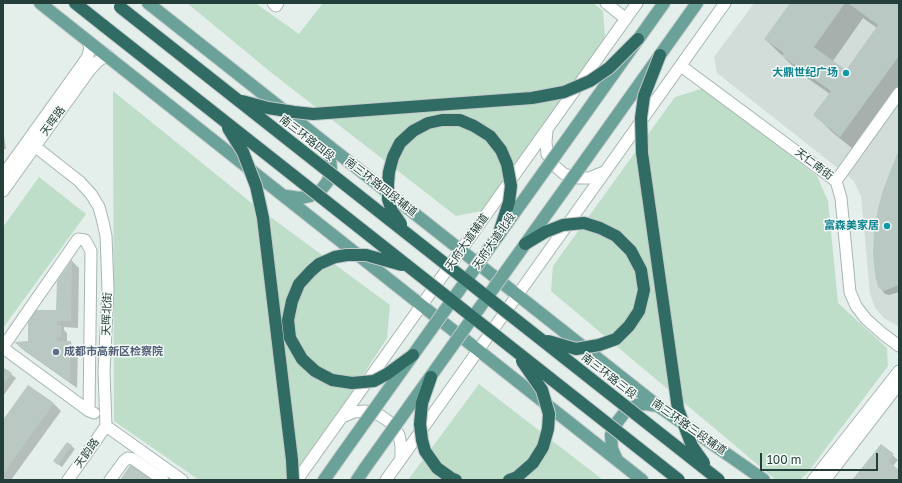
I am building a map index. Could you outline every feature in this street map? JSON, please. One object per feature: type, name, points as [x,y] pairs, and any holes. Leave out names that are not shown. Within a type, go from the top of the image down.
[{"type":"highway","points":[[75,3],[679,480]]},
{"type":"highway","name":"南三环路四段","points":[[118,5],[482,292]]},
{"type":"highway","points":[[237,99],[268,108],[313,114],[532,98],[564,92],[590,81],[609,68],[638,39]]},
{"type":"highway","points":[[660,55],[644,96],[641,118],[642,153],[678,409],[692,446],[716,478]]},
{"type":"highway","points":[[223,120],[242,152],[256,186],[263,218],[292,460],[293,480]]},
{"type":"highway","points":[[409,235],[392,211],[388,199],[389,172],[393,157],[400,143],[413,131],[428,123],[442,120],[460,120],[474,126],[490,136],[501,150],[507,164],[511,186],[509,202],[498,236]]},
{"type":"highway","points":[[526,244],[545,232],[563,225],[584,223],[600,228],[616,236],[631,251],[641,270],[644,290],[639,311],[629,326],[616,339],[599,345],[576,349],[539,338]]},
{"type":"highway","points":[[408,267],[366,255],[347,255],[335,257],[319,264],[299,284],[292,300],[288,320],[290,338],[302,359],[315,371],[332,380],[352,383],[374,381],[387,374],[413,355]]},
{"type":"highway","name":"南三环路三段","points":[[482,292],[716,478]]},
{"type":"highway","points":[[509,480],[517,477],[533,463],[543,447],[548,429],[549,414],[542,390],[514,350]]},
{"type":"highway","points":[[431,377],[422,403],[420,424],[422,440],[425,451],[437,468],[456,480]]},
{"type":"main road","points":[[40,3],[617,462],[642,480]]},
{"type":"main road","name":"南三环路四段辅道","points":[[148,3],[483,268]]},
{"type":"main road","name":"天府大道北段","points":[[324,480],[664,3]]},
{"type":"main road","points":[[357,480],[697,3]]},
{"type":"main road","points":[[283,195],[300,198],[310,196],[325,186],[331,169],[330,158],[325,143]]},
{"type":"main road","name":"南三环路三段辅道","points":[[483,268],[658,406],[764,480]]},
{"type":"main road","points":[[617,462],[612,449],[611,435],[618,421],[625,412],[636,405],[646,404],[658,406]]},
{"type":"street","points":[[273,3],[276,6],[278,3]]},
{"type":"street","points":[[606,3],[626,19]]},
{"type":"street","name":"天府大道辅道","points":[[297,480],[637,3]]},
{"type":"street","points":[[386,480],[726,3]]},
{"type":"street","name":"天晖路","points":[[3,191],[88,56],[90,47],[87,40]]},
{"type":"street","name":"天晖路","points":[[3,175],[32,143],[97,62],[107,55]]},
{"type":"street","name":"天仁南街","points":[[681,66],[836,181],[841,198],[850,292],[856,306],[866,318],[883,334],[899,346]]},
{"type":"street","points":[[836,181],[899,94]]},
{"type":"street","points":[[547,129],[547,154],[554,166],[564,174],[578,178],[589,178],[606,171]]},
{"type":"street","name":"天晖北街","points":[[32,143],[79,181],[91,194],[99,207],[103,222],[106,236],[108,289],[104,372],[106,422]]},
{"type":"street","points":[[89,411],[91,251],[85,240],[78,239],[3,348],[89,411],[106,422],[182,480]]},
{"type":"street","points":[[822,478],[899,371]]},
{"type":"street","points":[[822,478],[899,384]]},
{"type":"street","points":[[342,417],[354,412],[373,412],[391,423],[399,435],[401,459]]},
{"type":"street","name":"天韵路","points":[[68,480],[106,422]]},
{"type":"street","points":[[110,480],[128,458],[133,459],[163,480]]},
{"type":"shaded area","points":[[754,3],[899,3],[899,327],[884,318],[875,308],[870,294],[861,196],[853,180],[717,73],[714,57]]},
{"type":"green space","points":[[187,3],[255,3],[299,34],[323,3],[593,3],[603,11],[605,37],[531,145],[482,211],[456,216],[273,74]]},
{"type":"green space","points":[[704,88],[817,176],[828,201],[838,303],[887,348],[888,366],[808,472],[800,480],[776,480],[551,291],[553,266],[675,97]]},
{"type":"green space","points":[[113,91],[254,205],[390,305],[387,338],[320,442],[289,480],[199,480],[114,421]]},
{"type":"green space","points":[[39,177],[86,214],[3,328],[3,227]]},
{"type":"green space","points":[[479,384],[603,480],[408,480]]},
{"type":"building","name":"大鼎世纪广场","points":[[790,3],[845,3],[814,47],[846,70],[878,25],[848,3],[899,3],[899,56],[840,137],[813,115],[831,91],[782,56],[784,53],[764,39]]},
{"type":"building","name":"富森美家居","points":[[899,149],[899,285],[884,291],[878,287],[875,275],[873,254],[874,231],[883,190]]},
{"type":"building","points":[[72,259],[71,321],[57,321],[57,325],[61,325],[61,337],[57,337],[57,341],[71,341],[70,382],[14,342],[28,341],[28,322],[36,310],[56,310],[57,281]]},
{"type":"building","points":[[3,367],[12,373],[3,385]]},
{"type":"building","points":[[28,385],[54,403],[3,474],[3,420]]},
{"type":"building","points":[[67,442],[72,445],[58,465],[53,461]]},
{"type":"building","points":[[881,444],[894,454],[888,461],[899,470],[899,480],[852,480]]},
{"type":"building","points":[[131,464],[154,480],[120,480]]},
{"type":"place","name":"大鼎世纪广场","points":[[846,73]]},
{"type":"place","name":"富森美家居","points":[[887,226]]},
{"type":"place","name":"成都市高新区检察院","points":[[56,352]]}]
